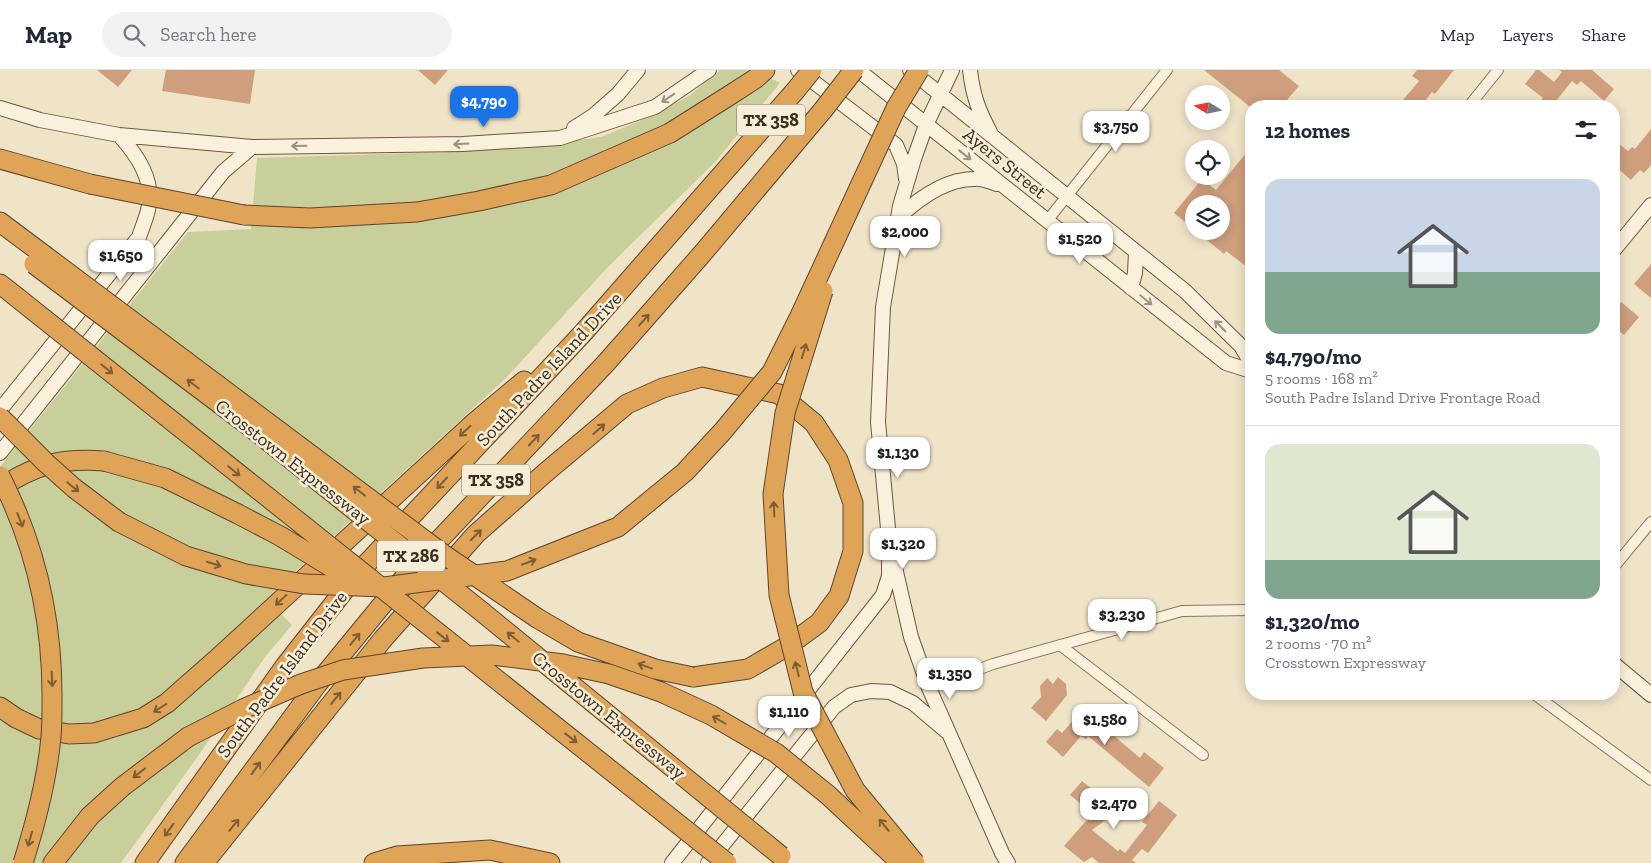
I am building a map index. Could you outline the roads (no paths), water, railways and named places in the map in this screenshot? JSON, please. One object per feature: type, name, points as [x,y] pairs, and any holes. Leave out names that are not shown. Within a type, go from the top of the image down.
[{"type":"highway","points":[[0,159],[90,184],[244,216],[310,218],[417,212],[479,202],[551,186],[670,133],[765,70]]},
{"type":"highway","name":"South Padre Island Drive","points":[[145,863],[286,666],[357,574],[583,333],[812,70]]},
{"type":"highway","name":"South Padre Island Drive","points":[[185,863],[318,683],[409,572],[606,362],[702,254],[823,110],[854,70]]},
{"type":"highway","points":[[0,417],[74,488],[119,522],[186,556],[246,574],[304,584],[384,587],[507,571],[618,527],[685,472],[772,372],[856,197],[896,108],[919,70]]},
{"type":"highway","points":[[856,197],[809,333],[784,413],[773,494],[779,595],[803,692],[855,790],[915,863]]},
{"type":"highway","points":[[0,222],[39,259],[443,554],[537,618],[578,642],[655,670],[693,677],[748,669],[786,647],[820,623],[839,596],[853,551],[854,503],[838,460],[814,423],[778,394],[702,377],[663,388],[627,404],[476,534],[383,638],[204,863]]},
{"type":"highway","name":"Crosstown Expressway","points":[[0,237],[39,259],[489,618],[786,859]]},
{"type":"highway","name":"TX 286","points":[[7,290],[727,863]]},
{"type":"highway","points":[[0,707],[16,718],[39,729],[70,734],[94,732],[121,726],[143,718],[167,703],[217,660],[475,422],[583,333]]},
{"type":"highway","points":[[0,488],[22,473],[53,462],[79,459],[104,461],[165,478],[280,536],[425,623]]},
{"type":"highway","points":[[0,476],[26,537],[46,612],[50,646],[52,683],[51,736],[42,794],[23,863]]},
{"type":"highway","points":[[52,863],[90,816],[122,786],[188,737],[243,709],[301,684],[343,670],[423,658],[492,655],[563,664],[609,674],[660,692],[711,716],[776,753],[828,795],[901,863]]},
{"type":"highway","points":[[374,863],[397,856],[490,850],[550,863]]},
{"type":"main road","points":[[560,138],[592,116],[618,94],[638,70]]},
{"type":"main road","points":[[0,108],[40,120],[119,135],[252,147],[456,144],[560,138],[655,107],[708,70]]},
{"type":"main road","points":[[798,70],[896,145],[904,164],[907,184]]},
{"type":"main road","name":"Ayers Street","points":[[858,70],[1226,363],[1245,369]]},
{"type":"main road","name":"Ayers Street","points":[[910,70],[1185,291],[1241,346],[1245,353]]},
{"type":"main road","points":[[672,863],[883,595],[889,576],[889,539],[878,422],[883,307],[898,218],[907,184],[926,125],[952,70]]},
{"type":"main road","points":[[970,70],[973,94],[979,112],[993,137]]},
{"type":"main road","points":[[0,410],[139,237],[148,209],[149,186],[144,169],[134,152],[119,135]]},
{"type":"main road","points":[[0,453],[223,172],[252,147]]},
{"type":"main road","points":[[898,218],[913,204],[944,186],[960,180],[976,178],[1003,186]]},
{"type":"main road","points":[[1620,243],[1651,204]]},
{"type":"main road","points":[[1131,288],[1135,273],[1136,252]]},
{"type":"main road","points":[[889,539],[911,637],[929,688],[1008,863]]},
{"type":"main road","points":[[1620,669],[1651,694]]},
{"type":"main road","points":[[708,863],[834,708],[851,696],[871,691],[890,692],[913,703],[950,735]]},
{"type":"street","points":[[1048,221],[1167,70]]},
{"type":"street","points":[[1475,100],[1498,70]]},
{"type":"street","points":[[1620,561],[1651,522]]},
{"type":"street","points":[[929,688],[993,664],[1182,612],[1245,610]]},
{"type":"street","points":[[1060,645],[1203,755]]},
{"type":"street","points":[[1542,700],[1651,780]]}]
